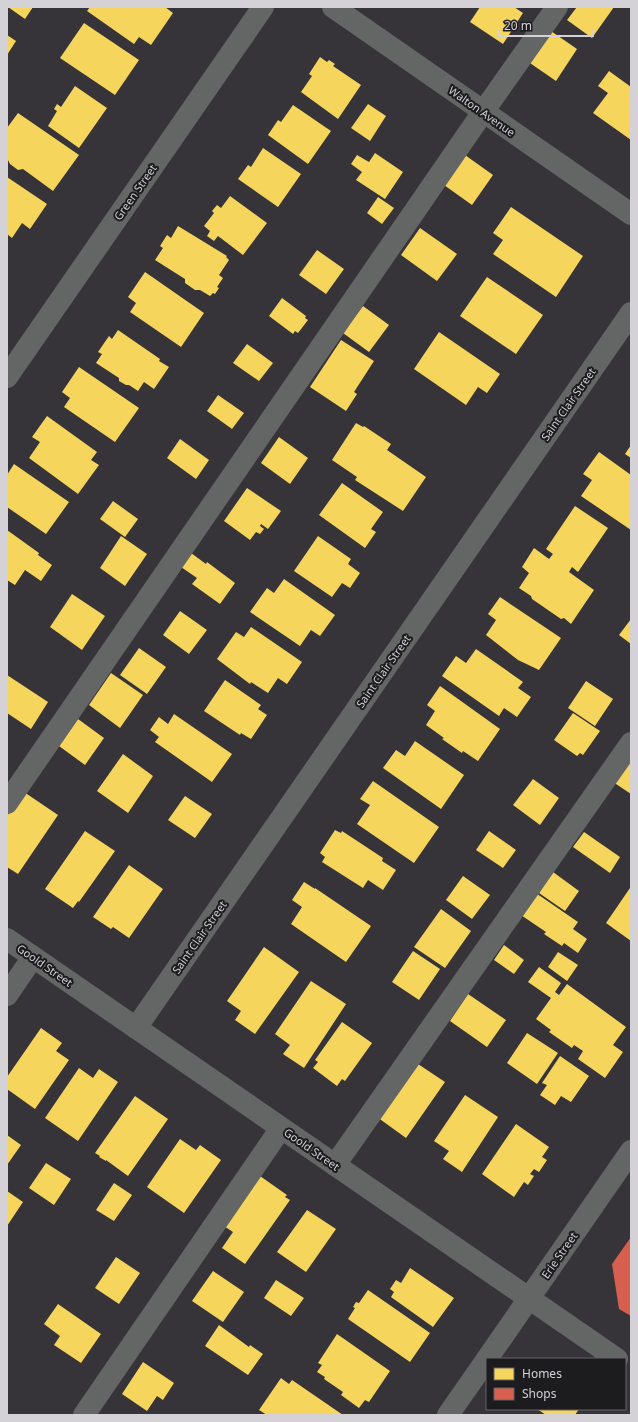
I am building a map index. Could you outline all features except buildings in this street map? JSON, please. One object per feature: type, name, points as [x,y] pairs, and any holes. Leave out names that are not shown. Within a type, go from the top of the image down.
[{"type":"street","name":"Green Street","points":[[7,377],[263,7]]},
{"type":"street","name":"Walton Avenue","points":[[333,7],[631,214]]},
{"type":"street","points":[[7,803],[557,7]]},
{"type":"street","name":"Saint Clair Street","points":[[136,1028],[631,313]]},
{"type":"street","points":[[335,1165],[631,742]]},
{"type":"street","name":"Goold Street","points":[[7,939],[616,1358]]},
{"type":"street","points":[[7,995],[33,957]]},
{"type":"street","points":[[84,1415],[281,1128]]},
{"type":"street","name":"Erie Street","points":[[488,1358],[631,1151]]},
{"type":"street","name":"Erie Street","points":[[448,1415],[486,1360]]}]
